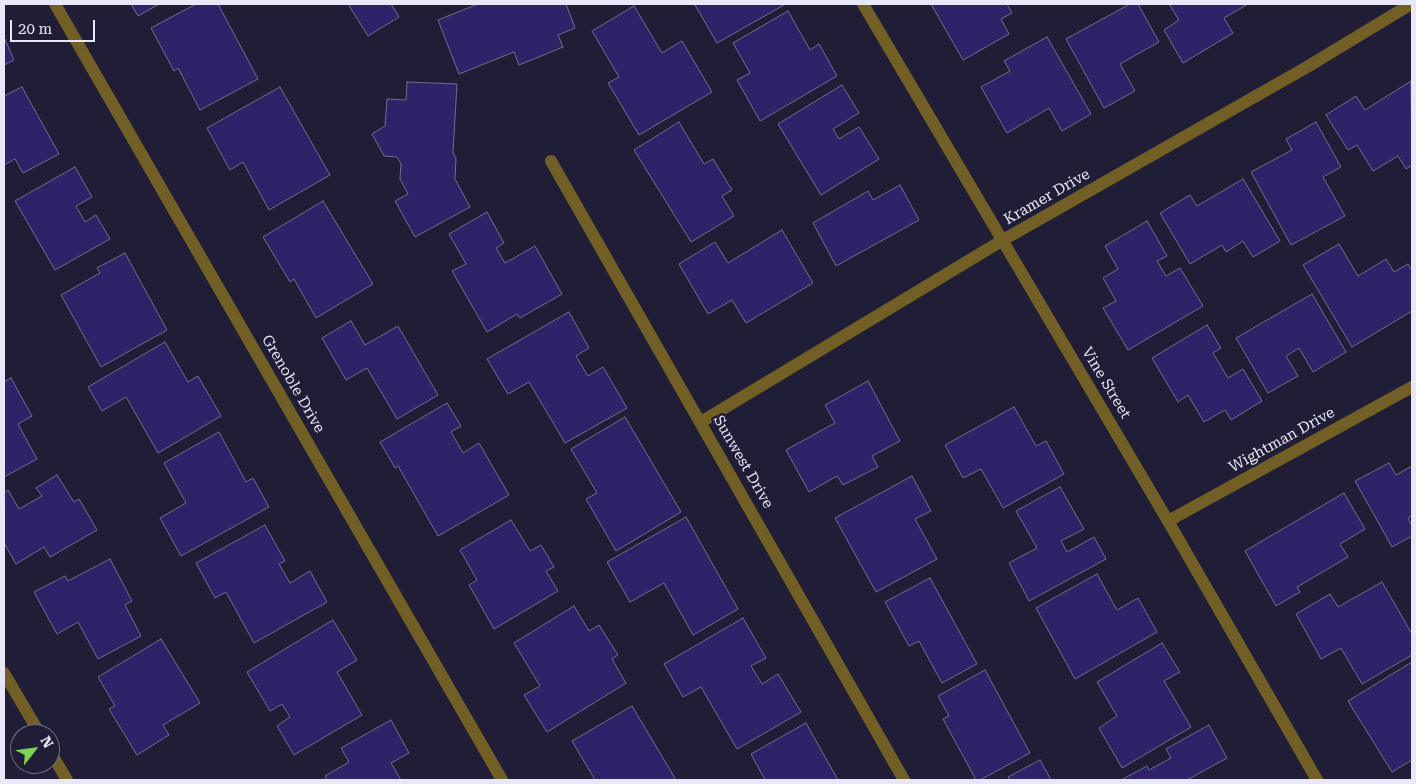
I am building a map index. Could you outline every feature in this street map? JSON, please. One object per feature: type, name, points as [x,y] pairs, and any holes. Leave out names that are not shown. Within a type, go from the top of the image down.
[{"type":"street","name":"Grenoble Drive","points":[[55,4],[502,780]]},
{"type":"street","name":"Vine Street","points":[[863,4],[1168,521],[1317,780]]},
{"type":"street","name":"Kramer Drive","points":[[701,422],[1003,240],[1299,72],[1410,4]]},
{"type":"street","name":"Sunwest Drive","points":[[551,161],[904,780]]},
{"type":"street","name":"Wightman Drive","points":[[1168,521],[1412,387]]},
{"type":"street","points":[[4,673],[34,724]]},
{"type":"street","points":[[60,768],[67,780]]},
{"type":"building","points":[[131,4],[159,4],[138,16]]},
{"type":"building","points":[[196,4],[218,4],[258,79],[200,110],[178,68],[174,71],[151,28]]},
{"type":"building","points":[[348,4],[391,4],[399,17],[368,36]]},
{"type":"building","points":[[478,4],[566,4],[575,28],[558,35],[563,47],[519,65],[514,52],[459,74],[438,20]]},
{"type":"building","points":[[931,4],[1007,4],[1012,13],[1001,19],[1009,34],[963,60]]},
{"type":"building","points":[[1130,4],[1138,4],[1159,42],[1120,64],[1135,91],[1104,108],[1066,39]]},
{"type":"building","points":[[1169,4],[1248,4],[1224,18],[1233,33],[1183,63],[1164,30],[1179,20]]},
{"type":"building","points":[[695,5],[784,5],[717,43]]},
{"type":"building","points":[[634,6],[662,53],[682,41],[712,92],[639,135],[608,83],[619,77],[592,31]]},
{"type":"building","points":[[788,11],[810,50],[819,44],[837,76],[760,121],[737,80],[750,73],[733,43]]},
{"type":"building","points":[[4,37],[14,60],[4,65]]},
{"type":"building","points":[[1047,37],[1091,114],[1062,131],[1049,108],[1007,133],[981,87],[1010,71],[1004,61]]},
{"type":"building","points":[[1411,81],[1412,165],[1406,169],[1398,156],[1373,171],[1357,145],[1348,150],[1326,115],[1356,96],[1365,110]]},
{"type":"building","points":[[407,82],[457,84],[453,153],[456,158],[455,179],[470,207],[415,237],[395,201],[408,194],[400,179],[401,164],[397,157],[384,156],[372,134],[385,126],[387,99],[406,100]]},
{"type":"building","points":[[842,85],[859,113],[833,129],[839,139],[859,127],[879,159],[821,195],[778,124]]},
{"type":"building","points":[[22,87],[59,154],[23,173],[15,159],[4,165],[4,96]]},
{"type":"building","points":[[280,87],[330,175],[269,210],[243,162],[230,170],[207,128]]},
{"type":"building","points":[[679,122],[704,164],[713,159],[732,190],[722,196],[734,216],[691,242],[634,150]]},
{"type":"building","points":[[1316,122],[1341,167],[1323,177],[1345,216],[1291,245],[1251,172],[1292,150],[1286,139]]},
{"type":"building","points":[[75,167],[92,197],[76,206],[85,222],[96,215],[110,239],[55,270],[15,201]]},
{"type":"building","points":[[1243,179],[1280,241],[1253,257],[1243,241],[1226,252],[1222,245],[1190,264],[1160,213],[1190,195],[1197,206]]},
{"type":"building","points":[[900,185],[919,220],[836,266],[813,223],[868,191],[873,200]]},
{"type":"building","points":[[323,201],[373,284],[316,318],[294,279],[290,282],[263,237]]},
{"type":"building","points":[[487,212],[504,243],[496,248],[505,263],[535,246],[562,294],[520,318],[517,314],[487,332],[452,271],[466,264],[449,234]]},
{"type":"building","points":[[1147,221],[1167,256],[1157,261],[1166,276],[1180,268],[1203,306],[1128,350],[1103,308],[1116,301],[1103,278],[1118,269],[1105,246]]},
{"type":"building","points":[[782,230],[813,283],[746,323],[732,300],[708,314],[679,264],[715,242],[728,263]]},
{"type":"building","points":[[1339,244],[1358,276],[1386,259],[1394,272],[1408,264],[1412,271],[1412,311],[1352,347],[1303,265]]},
{"type":"building","points":[[125,253],[167,330],[101,367],[61,295],[100,273],[97,268]]},
{"type":"building","points":[[1312,294],[1346,352],[1313,372],[1299,348],[1286,356],[1298,376],[1268,393],[1236,338]]},
{"type":"building","points":[[569,312],[589,348],[576,356],[588,376],[603,367],[627,408],[565,443],[529,382],[508,394],[487,359]]},
{"type":"building","points":[[351,321],[365,345],[398,326],[438,395],[397,419],[367,368],[346,380],[322,338]]},
{"type":"building","points":[[1207,325],[1221,348],[1213,353],[1228,378],[1243,369],[1262,401],[1231,420],[1225,410],[1204,422],[1188,395],[1178,402],[1152,358]]},
{"type":"building","points":[[165,342],[188,382],[198,376],[221,416],[158,453],[126,397],[102,411],[88,387]]},
{"type":"building","points":[[11,378],[32,416],[18,424],[37,459],[4,477],[4,382]]},
{"type":"building","points":[[868,381],[900,441],[872,456],[878,467],[843,485],[837,476],[809,492],[786,450],[835,423],[825,405]]},
{"type":"building","points":[[447,403],[461,426],[451,432],[463,453],[479,443],[509,495],[438,536],[398,466],[395,468],[380,442]]},
{"type":"building","points":[[1014,407],[1036,446],[1046,441],[1064,474],[1003,508],[981,469],[963,478],[945,445]]},
{"type":"building","points":[[625,417],[681,512],[616,551],[586,499],[597,493],[571,449]]},
{"type":"building","points":[[219,432],[246,482],[253,478],[269,507],[181,556],[160,518],[186,503],[164,463]]},
{"type":"building","points":[[1389,463],[1396,475],[1412,466],[1412,515],[1408,518],[1412,526],[1412,536],[1392,547],[1355,481]]},
{"type":"building","points":[[57,475],[74,502],[79,499],[97,530],[50,557],[44,547],[16,564],[4,543],[4,493],[8,490],[19,509],[42,496],[36,488]]},
{"type":"building","points":[[912,476],[931,511],[915,519],[937,559],[876,592],[835,518]]},
{"type":"building","points":[[1060,487],[1084,529],[1061,541],[1067,552],[1094,537],[1106,559],[1029,601],[1009,563],[1037,548],[1016,511]]},
{"type":"building","points":[[1344,493],[1365,529],[1340,544],[1348,557],[1297,587],[1300,592],[1276,606],[1245,551]]},
{"type":"building","points":[[686,517],[738,609],[693,635],[664,583],[630,602],[607,562]]},
{"type":"building","points":[[511,520],[530,551],[541,545],[554,567],[546,571],[558,591],[494,629],[469,585],[477,580],[460,550]]},
{"type":"building","points":[[265,525],[285,561],[279,564],[290,583],[310,571],[327,602],[254,643],[226,592],[215,598],[196,563]]},
{"type":"building","points":[[110,559],[132,601],[125,605],[141,636],[98,659],[78,622],[57,634],[34,592],[65,576],[68,581]]},
{"type":"building","points":[[1097,574],[1117,610],[1138,598],[1157,632],[1075,679],[1036,608]]},
{"type":"building","points":[[930,578],[977,664],[942,683],[919,641],[909,646],[885,602]]},
{"type":"building","points":[[1382,582],[1412,634],[1412,655],[1362,684],[1341,648],[1321,659],[1296,614],[1330,594],[1338,607]]},
{"type":"building","points":[[574,606],[589,631],[599,625],[618,655],[612,659],[626,683],[547,732],[524,695],[540,686],[514,643]]},
{"type":"building","points":[[743,618],[766,658],[751,666],[762,684],[778,674],[801,712],[737,749],[701,687],[683,697],[664,664]]},
{"type":"building","points":[[333,620],[357,660],[337,672],[362,715],[294,755],[277,726],[290,717],[282,704],[270,711],[247,672]]},
{"type":"building","points":[[161,639],[200,703],[163,725],[169,735],[137,755],[109,709],[115,706],[98,677]]},
{"type":"building","points":[[1162,643],[1180,672],[1164,681],[1191,727],[1122,768],[1099,728],[1117,716],[1097,682]]},
{"type":"building","points":[[1412,662],[1412,760],[1392,772],[1348,701]]},
{"type":"building","points":[[985,670],[1030,753],[980,780],[976,780],[943,719],[949,716],[938,696]]},
{"type":"building","points":[[632,706],[676,780],[595,780],[572,741]]},
{"type":"building","points":[[391,720],[409,753],[391,763],[401,780],[327,780],[325,776],[349,762],[341,748]]},
{"type":"building","points":[[806,723],[838,780],[765,780],[751,754]]},
{"type":"building","points":[[1209,725],[1227,758],[1187,780],[1121,780],[1147,766],[1149,770],[1171,758],[1166,749]]},
{"type":"building","points":[[1040,760],[1051,780],[1010,780],[1008,777]]}]
